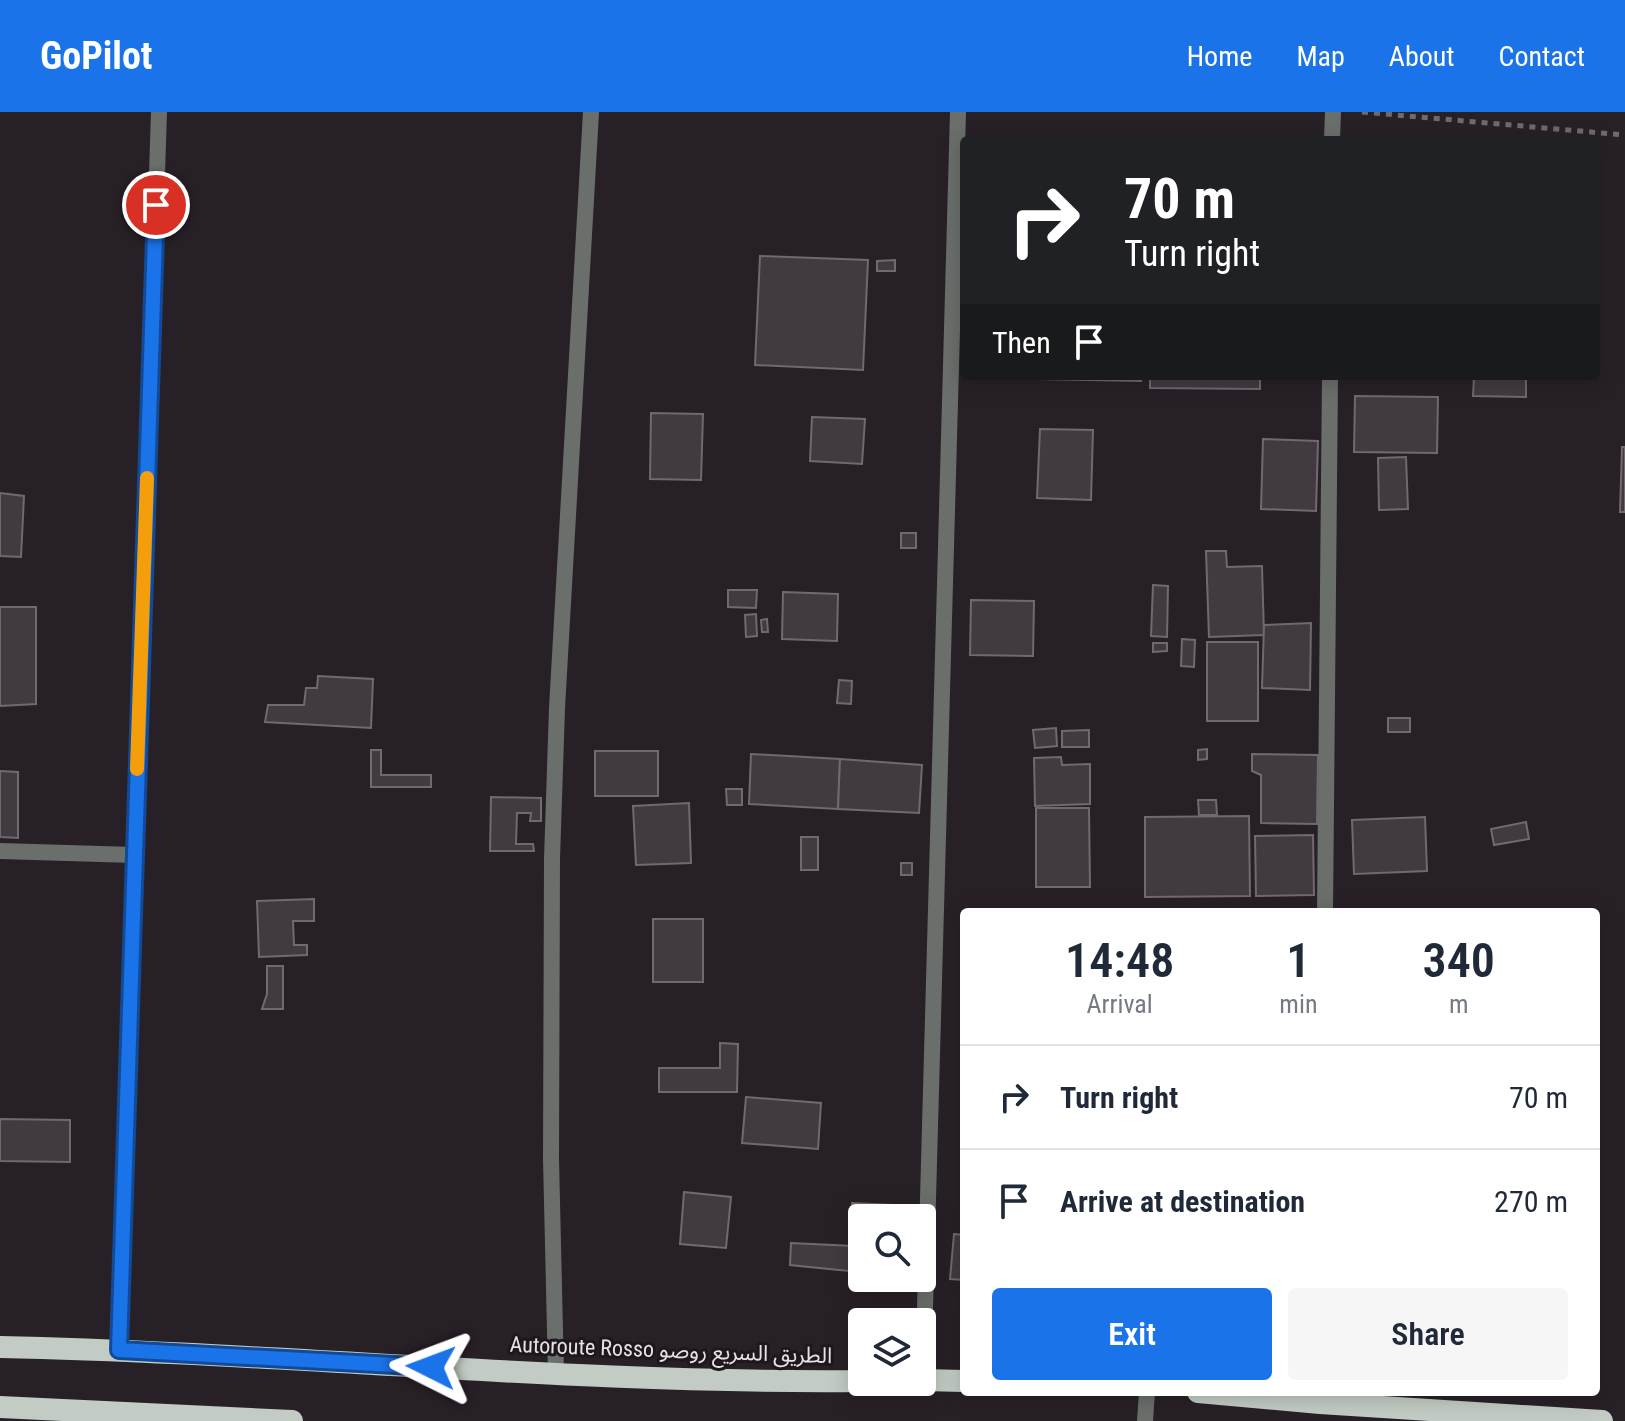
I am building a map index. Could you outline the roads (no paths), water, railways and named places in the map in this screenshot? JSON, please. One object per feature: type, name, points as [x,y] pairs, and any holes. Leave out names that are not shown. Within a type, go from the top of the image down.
[{"type":"highway","name":"Autoroute Rosso الطريق السريع روصو","points":[[0,1347],[119,1350],[556,1374],[778,1382],[848,1381]]},
{"type":"highway","points":[[936,1380],[960,1381]]},
{"type":"highway","points":[[1279,1396],[1602,1421]]},
{"type":"highway","points":[[0,1407],[292,1421]]},
{"type":"street","points":[[119,1350],[159,112]]},
{"type":"street","points":[[556,1374],[551,1159],[552,859],[557,708],[591,112]]},
{"type":"street","points":[[925,1308],[958,112]]},
{"type":"street","points":[[1332,136],[1333,112]]},
{"type":"street","points":[[1325,908],[1330,380]]},
{"type":"street","points":[[0,851],[134,855]]},
{"type":"street","points":[[1145,1421],[1147,1396]]}]
